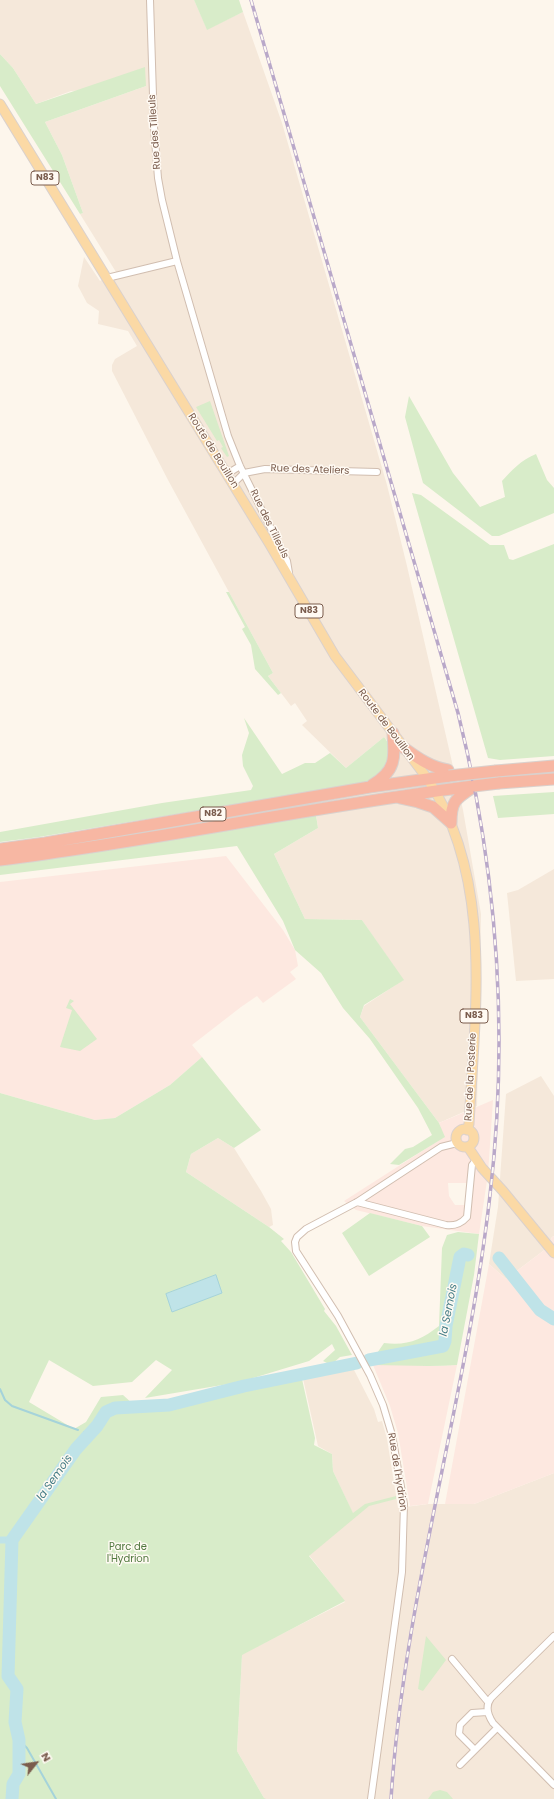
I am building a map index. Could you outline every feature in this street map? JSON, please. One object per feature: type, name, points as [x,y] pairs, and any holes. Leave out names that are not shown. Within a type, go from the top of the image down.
[{"type":"highway","points":[[370,786],[379,781],[388,772],[394,762],[393,733]]},
{"type":"highway","points":[[404,748],[428,764],[448,773],[475,773],[554,766]]},
{"type":"highway","name":"N82","points":[[0,849],[82,837],[370,786],[427,778],[448,773]]},
{"type":"highway","name":"N82","points":[[0,860],[49,854],[396,796],[435,791],[455,794],[474,786],[554,779]]},
{"type":"highway","points":[[451,823],[451,809],[455,794]]},
{"type":"highway","points":[[396,796],[402,800],[418,802],[433,807],[451,823]]},
{"type":"main road","name":"Route de Bouillon","points":[[0,104],[290,577],[335,656],[427,778],[435,791]]},
{"type":"main road","name":"Rue de la Posterie","points":[[435,791],[451,823],[463,861],[475,942],[474,1029],[469,1124],[467,1130]]},
{"type":"main road","name":"Rue de la Posterie","points":[[457,1143],[457,1133],[464,1129],[467,1130],[471,1132],[474,1138],[472,1144],[468,1147]]},
{"type":"main road","points":[[457,1143],[461,1147],[468,1147],[476,1160],[524,1215],[554,1253]]},
{"type":"street","name":"Rue des Tilleuls","points":[[150,0],[154,127],[158,178],[167,221],[177,261],[228,436],[240,466],[287,561],[290,577]]},
{"type":"street","points":[[107,278],[177,261]]},
{"type":"street","points":[[227,474],[240,466]]},
{"type":"street","name":"Rue des Ateliers","points":[[244,473],[265,469],[378,472]]},
{"type":"street","points":[[233,484],[244,473]]},
{"type":"street","name":"Rue de l'Hydrion","points":[[371,1799],[402,1572],[404,1504],[392,1435],[382,1405],[354,1345],[299,1257],[296,1251],[295,1242],[297,1237],[306,1229],[357,1202],[442,1147],[457,1143]]},
{"type":"street","points":[[357,1202],[446,1225],[454,1225],[462,1222],[467,1217],[472,1165],[476,1160]]},
{"type":"street","points":[[554,1636],[488,1702],[487,1712],[497,1728],[554,1785]]},
{"type":"street","points":[[452,1659],[488,1702]]},
{"type":"street","points":[[475,1750],[460,1734],[460,1725],[472,1713],[487,1712]]},
{"type":"street","points":[[460,1765],[497,1728]]},
{"type":"shaded area","points":[[0,0],[194,0],[207,29],[243,12],[282,123],[387,485],[463,810],[481,914],[477,1106],[439,1123],[360,1017],[364,1006],[403,980],[362,920],[305,919],[274,854],[318,828],[313,792],[388,742],[384,737],[346,768],[302,725],[307,721],[295,703],[291,706],[268,676],[273,673],[168,480],[112,371],[112,365],[115,359],[137,346],[128,331],[98,324],[99,311],[87,303],[78,286],[84,257],[100,281],[116,272],[80,214],[83,213],[62,155],[45,122],[146,86],[71,91],[36,104],[13,68],[0,54]]},
{"type":"shaded area","points":[[226,856],[283,930],[295,950],[298,966],[290,972],[296,979],[263,1003],[257,996],[241,1007],[192,1045],[202,1057],[170,1085],[115,1118],[95,1120],[0,1093],[0,882]]},
{"type":"shaded area","points":[[554,869],[554,979],[516,981],[507,893],[518,890]]},
{"type":"shaded area","points":[[541,1076],[554,1096],[554,1236],[552,1237],[547,1248],[506,1279],[489,1264],[498,1207],[506,1094]]},
{"type":"shaded area","points":[[493,1100],[488,1174],[479,1234],[422,1226],[356,1210],[344,1201],[444,1137],[439,1123]],"holes":[[[448,1183],[467,1183],[465,1205],[455,1205],[449,1196]]]},
{"type":"shaded area","points":[[218,1138],[234,1148],[271,1209],[273,1225],[269,1227],[186,1172],[191,1154]]},
{"type":"shaded area","points":[[554,1236],[554,1473],[474,1504],[445,1504],[489,1264],[506,1279],[547,1248],[552,1237]]},
{"type":"shaded area","points":[[410,1364],[436,1366],[457,1365],[428,1504],[410,1506],[398,1433],[390,1406],[373,1365]]},
{"type":"shaded area","points":[[335,1366],[352,1366],[374,1409],[378,1422],[382,1421],[387,1439],[398,1508],[428,1504],[474,1504],[554,1473],[554,1799],[224,1799],[264,1798],[237,1751],[242,1654],[345,1602],[309,1555],[365,1505],[353,1514],[333,1471],[332,1454],[318,1446],[302,1374]]},
{"type":"green space","points":[[194,0],[239,0],[243,12],[207,30]]},
{"type":"green space","points":[[0,54],[13,68],[36,104],[145,67],[146,86],[45,122],[62,155],[83,213],[80,214],[0,86]]},
{"type":"green space","points":[[409,396],[453,473],[480,507],[505,497],[502,481],[521,462],[536,454],[547,480],[554,488],[554,513],[499,536],[492,536],[423,483],[405,417]]},
{"type":"green space","points":[[210,401],[229,456],[227,457],[221,448],[223,447],[219,440],[217,441],[196,407]]},
{"type":"green space","points":[[412,493],[421,495],[490,545],[504,545],[509,559],[513,560],[554,544],[554,756],[500,760],[488,758]]},
{"type":"green space","points":[[226,592],[229,592],[273,673],[268,676],[281,693],[278,695],[255,669],[251,645],[242,629],[245,627]]},
{"type":"green space","points":[[244,718],[282,774],[305,763],[315,763],[330,753],[346,768],[384,737],[389,745],[389,757],[386,770],[369,782],[39,837],[0,842],[0,832],[162,803],[251,790],[253,786],[243,766],[242,755],[249,733]]},
{"type":"green space","points":[[554,792],[554,814],[498,818],[493,796]]},
{"type":"green space","points":[[316,815],[318,828],[274,854],[305,919],[362,920],[404,980],[364,1005],[360,1017],[439,1123],[445,1137],[399,1165],[390,1164],[405,1149],[413,1147],[432,1135],[418,1108],[370,1039],[343,1008],[321,973],[295,950],[283,921],[237,846],[0,875],[0,866],[85,854]]},
{"type":"green space","points":[[70,999],[74,1001],[70,1004],[97,1039],[80,1051],[60,1047],[72,1010],[66,1008]]},
{"type":"green space","name":"Parc de l'Hydrion","points":[[202,1057],[261,1130],[234,1148],[218,1138],[191,1154],[186,1172],[269,1227],[284,1239],[281,1241],[291,1252],[325,1309],[324,1311],[336,1326],[352,1355],[340,1357],[331,1365],[323,1361],[335,1350],[332,1344],[309,1361],[240,1382],[145,1398],[172,1370],[156,1360],[132,1382],[93,1386],[49,1360],[29,1402],[74,1429],[86,1422],[101,1397],[123,1395],[133,1404],[158,1404],[300,1370],[315,1438],[314,1445],[332,1454],[333,1471],[353,1513],[365,1504],[396,1496],[396,1499],[369,1506],[309,1556],[345,1601],[242,1655],[237,1751],[266,1799],[0,1799],[0,1093],[95,1120],[115,1118],[170,1085]]},
{"type":"green space","points":[[370,1213],[422,1226],[430,1237],[369,1276],[342,1233]]},
{"type":"green space","points":[[458,1232],[479,1234],[474,1275],[457,1365],[373,1365],[371,1362],[384,1343],[407,1343],[426,1335],[439,1326],[442,1248],[447,1235]]},
{"type":"green space","points":[[426,1636],[446,1660],[423,1691],[418,1689]]},
{"type":"green space","points":[[440,1790],[447,1792],[453,1799],[428,1799],[433,1792]]},
{"type":"water","points":[[216,1275],[222,1293],[172,1312],[166,1294]]},
{"type":"waterway","name":"la Semois","points":[[369,1360],[443,1346],[460,1257],[464,1254],[468,1255]]},
{"type":"waterway","name":"la Semois","points":[[499,1258],[540,1310],[554,1319]]},
{"type":"waterway","name":"la Semois","points":[[12,1799],[13,1784],[19,1774],[19,1740],[15,1722],[17,1689],[8,1676],[12,1540],[76,1449],[97,1426],[106,1412],[115,1408],[169,1405],[244,1386],[357,1363]]},
{"type":"waterway","points":[[0,1389],[5,1400],[12,1406],[78,1430]]},
{"type":"waterway","name":"la Semois","points":[[84,1432],[89,1434]]},
{"type":"waterway","points":[[1,1540],[12,1540]]},
{"type":"waterway","points":[[19,1740],[27,1748],[56,1799]]},
{"type":"railway","points":[[251,0],[458,713],[482,832],[496,952],[499,1013],[498,1074],[496,1135],[490,1195],[480,1271],[467,1346],[422,1572],[409,1647],[398,1723],[391,1799]]}]
